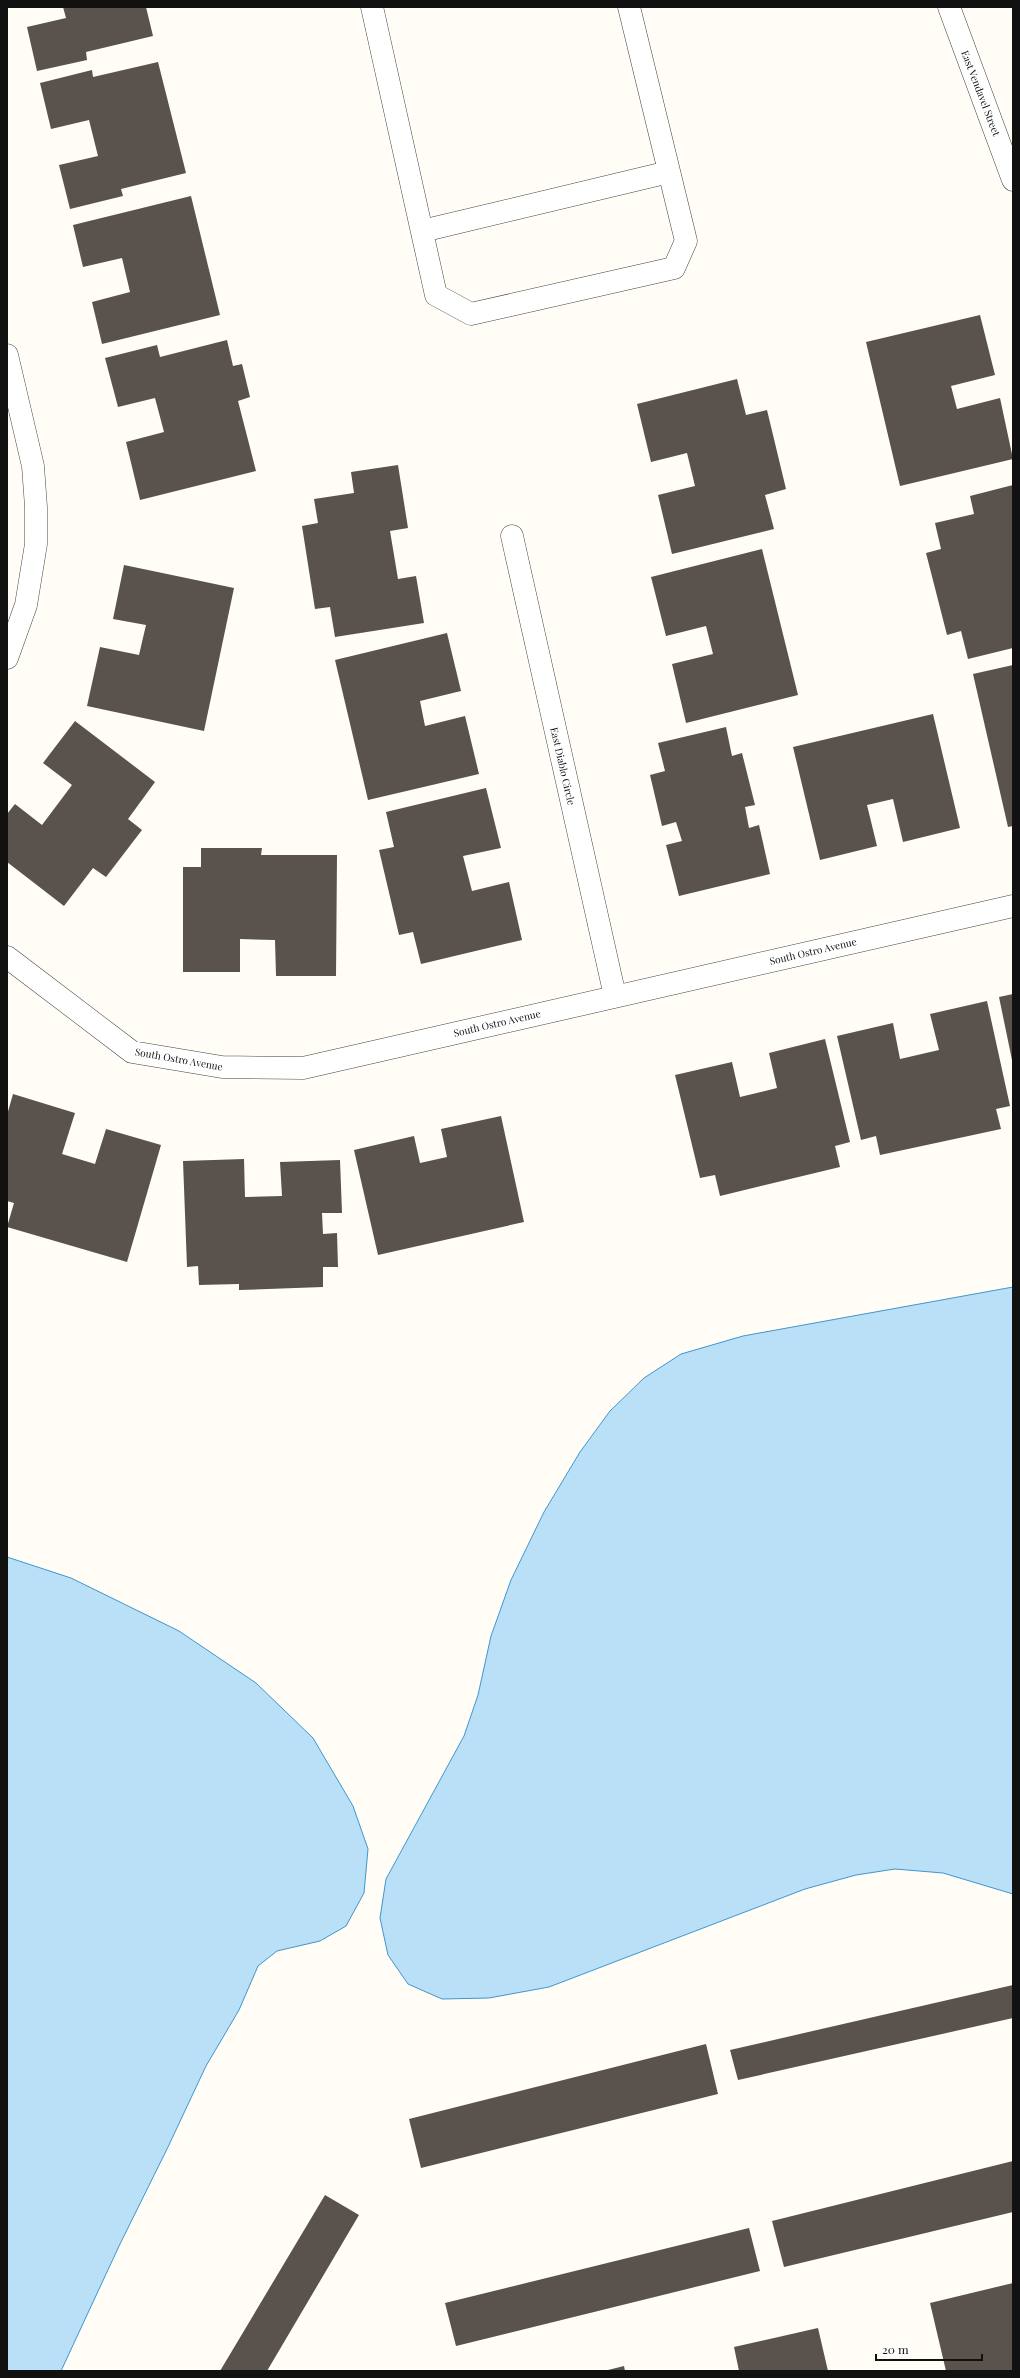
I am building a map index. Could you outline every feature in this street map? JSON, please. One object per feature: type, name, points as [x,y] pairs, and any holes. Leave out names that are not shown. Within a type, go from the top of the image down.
[{"type":"street","points":[[372,7],[436,295],[471,314],[674,268],[686,241],[629,7]]},
{"type":"street","name":"East Vendavel Street","points":[[949,7],[1013,180]]},
{"type":"street","points":[[422,231],[669,172]]},
{"type":"street","points":[[7,355],[33,466],[36,522],[32,573],[20,625],[7,658]]},
{"type":"street","name":"East Diablo Circle","points":[[512,536],[615,996]]},
{"type":"street","name":"South Ostro Avenue","points":[[7,957],[132,1052],[222,1067],[303,1068],[1013,906]]},
{"type":"water","points":[[1013,1287],[1013,1894],[943,1873],[895,1869],[856,1875],[805,1889],[549,1987],[489,1998],[442,1999],[408,1984],[388,1955],[380,1918],[386,1879],[464,1736],[478,1695],[491,1636],[511,1580],[544,1512],[580,1452],[610,1411],[644,1378],[681,1354],[743,1336]]},
{"type":"water","points":[[7,1557],[71,1578],[179,1631],[256,1683],[313,1738],[353,1806],[368,1849],[364,1893],[346,1926],[320,1941],[277,1951],[258,1966],[239,2010],[206,2066],[120,2244],[61,2371],[7,2371]]},
{"type":"building","points":[[63,7],[146,7],[153,36],[86,52],[87,60],[37,71],[27,27],[66,18]]},
{"type":"building","points":[[158,62],[186,173],[121,189],[123,196],[70,209],[59,165],[98,156],[89,120],[51,129],[40,83],[92,70],[93,77]]},
{"type":"building","points":[[191,196],[220,315],[102,344],[92,302],[130,292],[122,258],[83,267],[73,225]]},
{"type":"building","points":[[980,315],[995,375],[951,386],[957,409],[1000,398],[1013,459],[900,486],[866,342]]},
{"type":"building","points":[[227,340],[233,366],[242,364],[250,397],[238,401],[256,471],[140,500],[126,442],[164,432],[155,398],[118,407],[105,358],[157,345],[160,357]]},
{"type":"building","points":[[737,379],[746,415],[767,410],[786,489],[765,495],[774,529],[672,554],[658,495],[695,486],[687,453],[651,462],[637,404]]},
{"type":"building","points":[[398,465],[408,528],[390,531],[398,579],[416,576],[424,623],[335,637],[330,607],[315,609],[302,526],[318,523],[314,499],[354,493],[351,472]]},
{"type":"building","points":[[1013,485],[1013,648],[968,659],[961,631],[947,635],[926,553],[941,549],[935,523],[974,514],[970,496]]},
{"type":"building","points":[[762,549],[798,695],[686,723],[672,664],[713,654],[706,626],[666,636],[651,577]]},
{"type":"building","points":[[124,565],[234,588],[204,731],[87,706],[100,647],[139,655],[146,625],[113,619]]},
{"type":"building","points":[[447,633],[461,691],[420,701],[425,726],[465,716],[479,774],[368,800],[335,660]]},
{"type":"building","points":[[1013,665],[1013,826],[1008,827],[973,674]]},
{"type":"building","points":[[933,714],[960,828],[903,842],[893,799],[867,805],[877,846],[820,860],[793,747]]},
{"type":"building","points":[[75,721],[155,782],[128,819],[142,830],[106,877],[93,868],[64,906],[7,862],[7,814],[15,804],[42,825],[72,785],[43,763]]},
{"type":"building","points":[[726,727],[732,756],[742,753],[755,805],[745,807],[749,828],[759,825],[770,874],[679,896],[666,845],[682,841],[676,822],[662,826],[650,775],[665,771],[658,743]]},
{"type":"building","points":[[486,788],[501,848],[463,856],[472,891],[509,882],[522,940],[421,964],[413,932],[399,935],[379,850],[394,847],[386,812]]},
{"type":"building","points":[[201,848],[262,848],[261,855],[337,855],[336,976],[276,976],[275,940],[240,939],[240,972],[183,972],[183,867],[201,867]]},
{"type":"building","points":[[1013,994],[1013,1059],[1012,1060],[999,997]]},
{"type":"building","points":[[987,1001],[1010,1106],[996,1109],[1001,1129],[880,1155],[876,1136],[861,1140],[837,1036],[893,1023],[900,1059],[939,1050],[930,1014]]},
{"type":"building","points":[[825,1039],[850,1142],[835,1146],[840,1167],[720,1196],[715,1175],[700,1178],[675,1075],[732,1062],[740,1097],[777,1088],[769,1053]]},
{"type":"building","points":[[13,1094],[75,1113],[62,1154],[95,1164],[106,1129],[161,1145],[127,1262],[7,1227],[14,1203],[7,1201],[7,1115]]},
{"type":"building","points":[[501,1116],[524,1222],[378,1255],[354,1150],[414,1136],[420,1163],[447,1157],[441,1129]]},
{"type":"building","points":[[244,1159],[245,1197],[282,1196],[280,1162],[340,1160],[342,1213],[322,1213],[323,1234],[337,1233],[338,1267],[323,1267],[323,1287],[239,1290],[239,1284],[199,1285],[198,1266],[187,1267],[183,1161]]},
{"type":"building","points":[[1013,1985],[1013,2018],[738,2080],[730,2050]]},
{"type":"building","points":[[706,2044],[718,2094],[421,2168],[409,2119]]},
{"type":"building","points":[[1013,2161],[1013,2212],[784,2267],[772,2221]]},
{"type":"building","points":[[325,2195],[359,2215],[267,2371],[220,2371]]},
{"type":"building","points":[[749,2228],[760,2271],[456,2346],[445,2303]]},
{"type":"building","points":[[1013,2283],[1013,2371],[946,2371],[930,2303]]},
{"type":"building","points":[[818,2328],[828,2371],[739,2371],[734,2347]]},
{"type":"building","points":[[624,2366],[625,2371],[608,2371],[608,2370]]}]
